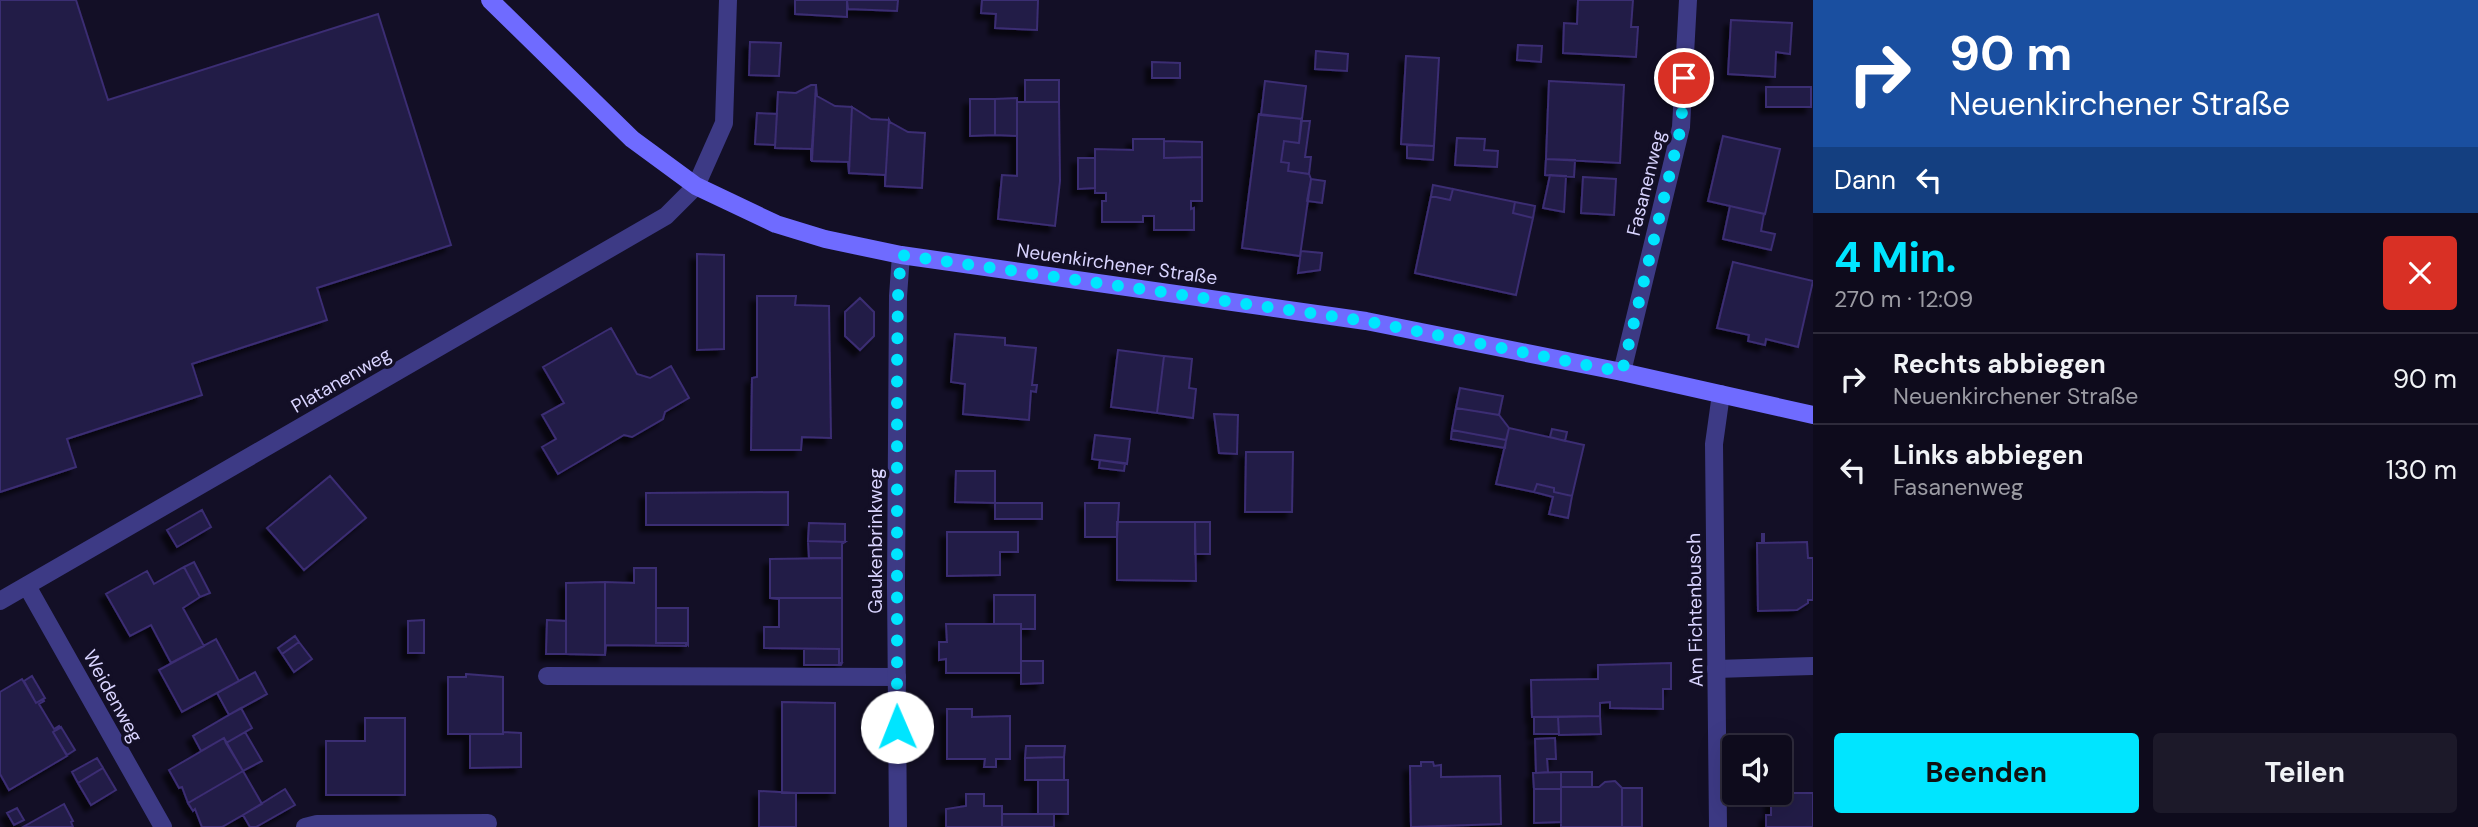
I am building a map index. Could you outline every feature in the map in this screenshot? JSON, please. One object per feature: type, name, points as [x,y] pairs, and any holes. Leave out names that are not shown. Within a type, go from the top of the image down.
[{"type":"main road","name":"Neuenkirchener Straße","points":[[490,0],[632,139],[696,186],[776,224],[825,239],[901,255],[1366,321],[1622,372],[1813,415]]},
{"type":"street","points":[[696,186],[724,123],[728,0]]},
{"type":"street","name":"Fasanenweg","points":[[1622,372],[1681,127],[1688,0]]},
{"type":"street","name":"Platanenweg","points":[[0,601],[666,216],[696,186]]},
{"type":"street","name":"Gaukenbrinkweg","points":[[898,827],[898,296],[901,255]]},
{"type":"street","name":"Am Fichtenbusch","points":[[1718,827],[1714,444],[1721,394]]},
{"type":"street","name":"Weidenweg","points":[[27,586],[163,827]]},
{"type":"street","points":[[1716,670],[1813,666]]},
{"type":"street","points":[[547,676],[897,677]]},
{"type":"street","points":[[305,827],[317,824],[488,823]]},
{"type":"building","points":[[0,0],[76,0],[108,100],[378,14],[451,245],[317,288],[327,320],[192,364],[202,395],[67,439],[76,467],[0,492]]},
{"type":"building","points":[[795,0],[847,0],[847,17],[795,14]]},
{"type":"building","points":[[847,0],[898,0],[897,11],[848,9]]},
{"type":"building","points":[[982,0],[1038,0],[1037,30],[995,28],[996,14],[981,13]]},
{"type":"building","points":[[1578,0],[1633,0],[1631,27],[1638,27],[1636,57],[1563,53],[1564,23],[1577,24]]},
{"type":"building","points":[[1731,20],[1792,23],[1790,54],[1776,52],[1775,77],[1728,74]]},
{"type":"building","points":[[750,42],[781,43],[779,76],[749,75]]},
{"type":"building","points":[[1518,45],[1542,46],[1541,62],[1517,60]]},
{"type":"building","points":[[1316,51],[1348,54],[1347,71],[1315,69]]},
{"type":"building","points":[[1406,56],[1439,58],[1434,146],[1401,144]]},
{"type":"building","points":[[1152,62],[1180,63],[1180,78],[1152,78]]},
{"type":"building","points":[[1025,80],[1059,80],[1059,102],[1025,102]]},
{"type":"building","points":[[1265,81],[1306,86],[1302,119],[1261,115]]},
{"type":"building","points":[[1549,81],[1624,85],[1620,163],[1546,159]]},
{"type":"building","points":[[816,85],[811,161],[811,149],[775,148],[778,92],[796,93]]},
{"type":"building","points":[[816,85],[817,96],[835,106],[852,107],[849,173],[848,162],[812,161]]},
{"type":"building","points":[[1766,87],[1811,87],[1811,107],[1766,107]]},
{"type":"building","points":[[1017,98],[1017,136],[995,135],[995,99]]},
{"type":"building","points":[[970,99],[995,99],[995,135],[970,136]]},
{"type":"building","points":[[1017,102],[1059,102],[1060,181],[1055,226],[998,219],[1002,175],[1017,176]]},
{"type":"building","points":[[852,107],[871,119],[889,120],[885,186],[885,175],[849,173]]},
{"type":"building","points":[[757,113],[777,114],[775,145],[755,144]]},
{"type":"building","points":[[1259,114],[1302,119],[1299,143],[1284,141],[1281,162],[1289,163],[1288,171],[1309,174],[1311,179],[1300,256],[1242,248]]},
{"type":"building","points":[[889,120],[908,132],[925,133],[922,188],[885,186]]},
{"type":"building","points":[[1301,121],[1310,121],[1305,157],[1311,157],[1309,174],[1288,171],[1289,163],[1281,162],[1284,141],[1299,143]]},
{"type":"building","points":[[1723,136],[1780,149],[1765,214],[1708,201]]},
{"type":"building","points":[[1457,138],[1485,139],[1484,150],[1498,151],[1497,167],[1455,165]]},
{"type":"building","points":[[1133,139],[1164,139],[1164,158],[1202,157],[1202,201],[1191,201],[1191,209],[1194,208],[1194,230],[1154,230],[1154,216],[1143,216],[1143,222],[1102,222],[1102,201],[1106,201],[1106,193],[1095,193],[1095,149],[1133,150]]},
{"type":"building","points":[[1164,141],[1202,142],[1202,157],[1164,158]]},
{"type":"building","points":[[1407,145],[1434,146],[1433,160],[1407,158]]},
{"type":"building","points":[[1078,158],[1095,158],[1095,188],[1078,189]]},
{"type":"building","points":[[1546,159],[1575,160],[1574,177],[1545,175]]},
{"type":"building","points":[[1550,175],[1566,176],[1564,212],[1543,208]]},
{"type":"building","points":[[1583,177],[1616,179],[1614,215],[1581,213]]},
{"type":"building","points":[[1311,179],[1325,181],[1322,203],[1307,201]]},
{"type":"building","points":[[1433,185],[1453,189],[1450,200],[1431,196]]},
{"type":"building","points":[[1453,189],[1515,202],[1513,213],[1533,218],[1516,295],[1415,273],[1431,196],[1450,200]]},
{"type":"building","points":[[1515,202],[1535,206],[1533,218],[1513,213]]},
{"type":"building","points":[[1730,206],[1764,214],[1761,231],[1775,234],[1771,250],[1723,239]]},
{"type":"building","points":[[1301,251],[1322,253],[1320,270],[1298,273]]},
{"type":"building","points":[[697,254],[724,255],[724,349],[697,350]]},
{"type":"building","points":[[1733,262],[1813,281],[1798,347],[1766,339],[1765,345],[1748,341],[1749,335],[1717,328]]},
{"type":"building","points":[[757,296],[796,296],[795,305],[829,306],[831,438],[802,437],[801,450],[751,450],[752,378],[757,377]]},
{"type":"building","points":[[860,298],[874,312],[874,336],[860,350],[845,336],[845,312]]},
{"type":"building","points":[[611,328],[637,374],[650,378],[671,366],[689,398],[665,412],[663,419],[632,437],[624,435],[558,474],[542,447],[556,439],[542,415],[564,403],[543,367]]},
{"type":"building","points":[[955,334],[1005,338],[1005,345],[1036,348],[1032,385],[1037,385],[1036,392],[1031,391],[1029,420],[963,414],[965,384],[951,382]]},
{"type":"building","points":[[1118,350],[1164,356],[1157,413],[1111,407]]},
{"type":"building","points":[[1164,356],[1192,359],[1189,388],[1196,389],[1193,418],[1157,413]]},
{"type":"building","points":[[1460,388],[1503,396],[1499,415],[1456,408]]},
{"type":"building","points":[[1456,408],[1499,415],[1509,428],[1506,440],[1452,430]]},
{"type":"building","points":[[1214,414],[1238,415],[1237,454],[1219,453]]},
{"type":"building","points":[[1509,428],[1584,445],[1572,496],[1537,484],[1534,492],[1496,484]]},
{"type":"building","points":[[1552,429],[1567,432],[1565,441],[1550,437]]},
{"type":"building","points":[[1452,430],[1506,440],[1505,448],[1451,439]]},
{"type":"building","points":[[1095,435],[1130,439],[1127,464],[1092,459]]},
{"type":"building","points":[[1246,452],[1293,452],[1292,512],[1245,512]]},
{"type":"building","points":[[1100,460],[1125,463],[1124,471],[1099,468]]},
{"type":"building","points":[[956,471],[995,471],[995,503],[955,502]]},
{"type":"building","points":[[330,476],[366,518],[304,570],[267,528]]},
{"type":"building","points":[[1537,484],[1572,496],[1568,518],[1549,514],[1553,497],[1534,492]]},
{"type":"building","points":[[788,492],[788,525],[646,525],[646,493]]},
{"type":"building","points":[[995,503],[1042,503],[1042,519],[995,519]]},
{"type":"building","points":[[1085,503],[1119,503],[1117,537],[1085,537]]},
{"type":"building","points":[[202,510],[211,527],[177,547],[167,530]]},
{"type":"building","points":[[1117,522],[1195,522],[1196,581],[1117,580]]},
{"type":"building","points":[[1195,522],[1210,522],[1210,554],[1195,554]]},
{"type":"building","points":[[809,523],[845,524],[845,542],[808,541]]},
{"type":"building","points":[[947,532],[1018,532],[1018,552],[1000,552],[1000,575],[947,576]]},
{"type":"building","points":[[1762,534],[1764,543],[1807,542],[1808,558],[1813,558],[1813,600],[1808,600],[1808,603],[1797,610],[1758,611],[1757,543],[1762,543]]},
{"type":"building","points":[[808,541],[845,542],[842,544],[842,558],[809,558]]},
{"type":"building","points":[[842,558],[842,598],[770,598],[770,559]]},
{"type":"building","points":[[194,562],[210,593],[200,597],[184,567]]},
{"type":"building","points":[[184,567],[200,597],[183,608],[204,646],[171,663],[151,625],[130,636],[106,594],[147,571],[154,584]]},
{"type":"building","points":[[634,568],[656,568],[656,643],[686,643],[686,646],[606,645],[605,655],[605,582],[634,583]]},
{"type":"building","points":[[605,582],[605,655],[566,654],[566,583]]},
{"type":"building","points":[[994,595],[1035,595],[1035,629],[1021,629],[1021,624],[994,624]]},
{"type":"building","points":[[770,598],[842,598],[842,663],[839,663],[839,649],[764,648],[764,627],[779,627],[779,599]]},
{"type":"building","points":[[656,608],[688,608],[688,645],[656,643]]},
{"type":"building","points":[[424,620],[424,653],[408,653],[408,621]]},
{"type":"building","points":[[547,620],[566,621],[566,654],[546,654]]},
{"type":"building","points":[[946,624],[1021,624],[1021,673],[946,673],[946,659],[939,660],[939,642],[947,642]]},
{"type":"building","points":[[295,636],[299,642],[282,654],[278,648]]},
{"type":"building","points":[[216,639],[239,681],[182,712],[159,670]]},
{"type":"building","points":[[299,642],[312,659],[294,672],[282,654]]},
{"type":"building","points":[[804,649],[839,649],[839,663],[842,663],[804,665]]},
{"type":"building","points":[[1021,661],[1043,661],[1043,683],[1021,684]]},
{"type":"building","points":[[1671,663],[1671,689],[1663,689],[1663,709],[1610,708],[1610,702],[1600,703],[1600,716],[1532,717],[1531,680],[1598,679],[1598,665]]},
{"type":"building","points":[[255,672],[267,694],[229,715],[217,693]]},
{"type":"building","points":[[466,674],[503,677],[503,734],[448,734],[448,677],[466,677]]},
{"type":"building","points":[[32,676],[45,698],[36,703],[24,681]]},
{"type":"building","points":[[22,679],[36,703],[43,699],[39,704],[54,729],[59,726],[60,728],[53,732],[67,756],[9,790],[0,774],[0,692]]},
{"type":"building","points":[[782,702],[835,703],[835,793],[782,793]]},
{"type":"building","points":[[241,708],[252,728],[226,743],[224,738],[201,751],[193,736]]},
{"type":"building","points":[[947,709],[972,709],[972,717],[1010,716],[1010,759],[996,759],[996,767],[984,767],[985,759],[947,759]]},
{"type":"building","points":[[1600,716],[1601,734],[1559,735],[1558,717]]},
{"type":"building","points":[[1534,717],[1558,717],[1559,734],[1534,734]]},
{"type":"building","points":[[365,718],[405,718],[405,795],[326,795],[326,741],[365,741]]},
{"type":"building","points":[[61,727],[75,750],[67,755],[53,732]]},
{"type":"building","points":[[245,732],[262,761],[243,771],[226,743]]},
{"type":"building","points":[[521,733],[521,767],[470,768],[470,734]]},
{"type":"building","points":[[224,738],[243,771],[188,803],[182,787],[179,788],[169,770]]},
{"type":"building","points":[[1555,738],[1556,759],[1547,759],[1548,772],[1536,773],[1535,739]]},
{"type":"building","points":[[1026,746],[1065,746],[1064,757],[1025,758]]},
{"type":"building","points":[[1064,757],[1064,780],[1025,780],[1025,758]]},
{"type":"building","points":[[97,758],[103,768],[78,783],[72,772]]},
{"type":"building","points":[[1421,762],[1441,765],[1441,777],[1500,776],[1501,824],[1411,827],[1410,766],[1421,766]]},
{"type":"building","points":[[103,768],[116,790],[91,805],[78,783]]},
{"type":"building","points":[[243,771],[262,804],[222,827],[202,827],[195,809],[193,811],[188,803]]},
{"type":"building","points":[[1561,772],[1561,789],[1534,789],[1533,773]]},
{"type":"building","points":[[1561,772],[1592,772],[1592,787],[1561,787]]},
{"type":"building","points":[[1038,780],[1068,780],[1068,814],[1038,814]]},
{"type":"building","points":[[1615,781],[1622,788],[1622,827],[1561,827],[1561,787],[1599,787],[1605,782]]},
{"type":"building","points":[[1622,788],[1642,788],[1642,827],[1622,827]]},
{"type":"building","points":[[285,789],[295,805],[256,827],[250,827],[243,815]]},
{"type":"building","points":[[1534,789],[1561,789],[1561,822],[1534,823]]},
{"type":"building","points":[[759,791],[796,793],[796,827],[759,827]]},
{"type":"building","points":[[1792,793],[1813,793],[1813,827],[1766,827],[1766,815],[1771,815],[1771,805],[1792,805]]},
{"type":"building","points":[[966,794],[984,794],[984,806],[1002,806],[1002,827],[946,827],[946,809],[966,806]]},
{"type":"building","points":[[64,804],[73,821],[73,827],[23,827]]},
{"type":"building","points":[[17,808],[24,820],[14,825],[7,813]]},
{"type":"building","points":[[1002,814],[1054,814],[1054,827],[1002,827]]},
{"type":"route","points":[[897,727],[897,366],[901,255],[1366,321],[1622,372],[1681,127],[1684,78]]}]
